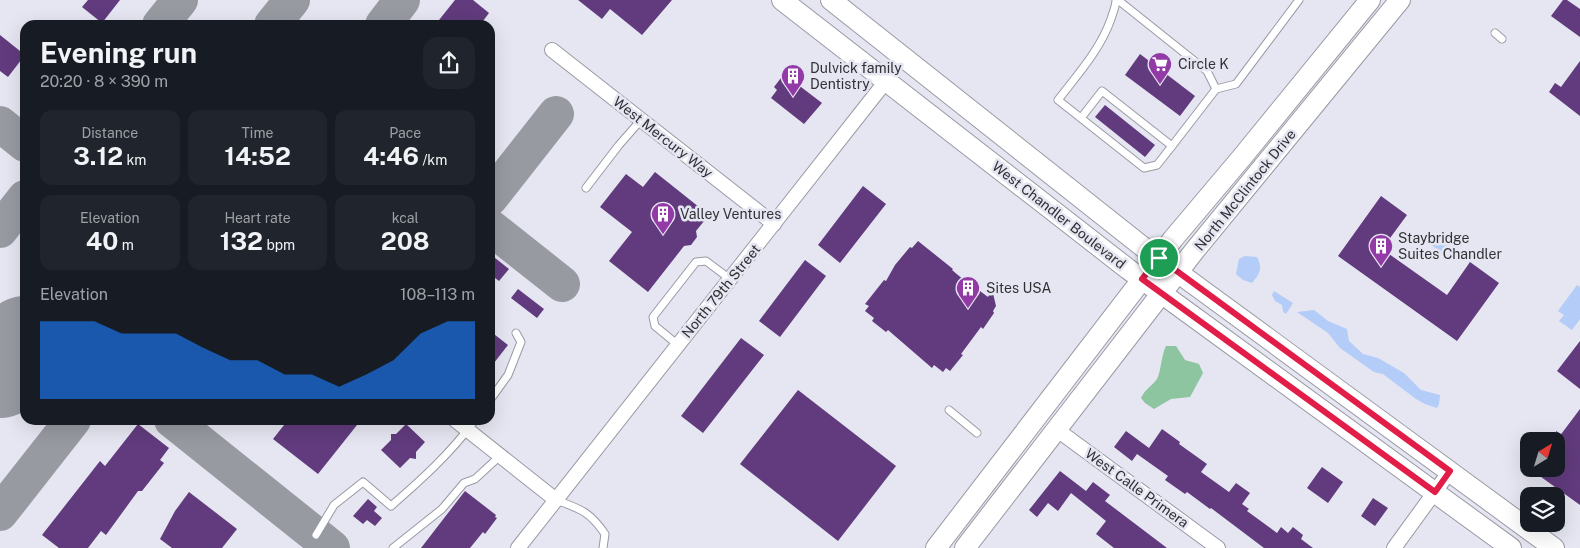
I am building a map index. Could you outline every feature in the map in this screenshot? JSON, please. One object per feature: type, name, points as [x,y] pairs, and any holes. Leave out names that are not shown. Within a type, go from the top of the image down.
[{"type":"main road","name":"West Chandler Boulevard","points":[[782,0],[1142,279],[1511,548]]},
{"type":"main road","name":"West Chandler Boulevard","points":[[831,0],[1159,258],[1554,548]]},
{"type":"main road","name":"North McClintock Drive","points":[[941,546],[1142,279],[1370,0]]},
{"type":"main road","name":"North McClintock Drive","points":[[965,548],[1178,272],[1400,0]]},
{"type":"street","name":"West Mercury Way","points":[[552,50],[774,224]]},
{"type":"street","name":"North 79th Street","points":[[518,548],[886,81]]},
{"type":"street","points":[[472,425],[500,456],[556,500]]},
{"type":"street","name":"West Calle Primera","points":[[1056,429],[1218,548]]},
{"type":"street","points":[[1394,548],[1450,471]]},
{"type":"lane","points":[[1216,89],[1207,71],[1117,0],[1097,49],[1058,100],[1144,168],[1157,166],[1216,89],[1236,84],[1299,0]]},
{"type":"lane","points":[[1495,33],[1502,39]]},
{"type":"lane","points":[[1081,118],[1102,91],[1172,146]]},
{"type":"lane","points":[[586,188],[641,120]]},
{"type":"lane","points":[[678,345],[655,326],[653,317],[696,262],[706,261],[730,279]]},
{"type":"lane","points":[[495,393],[508,375],[521,342],[516,333]]},
{"type":"lane","points":[[949,410],[977,433]]},
{"type":"lane","points":[[316,535],[334,505],[364,482],[391,506],[427,475],[472,425]]},
{"type":"lane","points":[[392,548],[442,509],[464,483],[475,479],[500,456]]},
{"type":"lane","points":[[556,500],[576,507],[594,519],[605,534],[603,548]]},
{"type":"green space","points":[[1166,346],[1176,346],[1185,360],[1199,364],[1203,373],[1190,397],[1171,399],[1154,409],[1141,398],[1144,392],[1157,379]]},
{"type":"water","points":[[1431,233],[1447,245],[1441,252],[1427,242],[1426,238]]},
{"type":"water","points":[[1245,256],[1257,257],[1260,265],[1259,274],[1252,283],[1243,280],[1236,274],[1239,259]]},
{"type":"water","points":[[1577,285],[1580,287],[1580,319],[1572,330],[1559,321],[1564,315],[1558,311]]},
{"type":"water","points":[[1274,291],[1293,303],[1286,314],[1283,312],[1282,305],[1275,301],[1272,295]]},
{"type":"water","points":[[1314,310],[1328,321],[1347,329],[1349,341],[1363,354],[1378,358],[1404,373],[1421,390],[1440,395],[1437,408],[1416,399],[1383,374],[1374,372],[1340,348],[1328,333],[1297,312]]},
{"type":"building","points":[[88,0],[120,0],[104,20],[98,20],[82,7]]},
{"type":"building","points":[[455,0],[473,0],[489,13],[484,20],[439,20]]},
{"type":"building","points":[[578,0],[672,0],[642,35],[610,9],[602,19]]},
{"type":"building","points":[[1563,0],[1567,0],[1580,9],[1580,37],[1551,16]]},
{"type":"building","points":[[0,35],[20,51],[20,61],[8,77],[0,71]]},
{"type":"building","name":"Circle K","points":[[1140,54],[1195,96],[1180,116],[1125,75]]},
{"type":"building","points":[[1580,61],[1580,116],[1549,92],[1555,83],[1561,87]]},
{"type":"building","name":"Dulvick family Dentistry","points":[[784,74],[822,103],[804,124],[771,98],[777,90],[774,87]]},
{"type":"building","points":[[1105,105],[1155,145],[1145,157],[1095,117]]},
{"type":"building","name":"Valley Ventures","points":[[655,172],[709,215],[696,231],[697,237],[691,245],[684,246],[648,292],[609,261],[632,232],[600,207],[626,174],[643,187]]},
{"type":"building","points":[[863,186],[886,204],[840,263],[818,245]]},
{"type":"building","name":"Staybridge Suites Chandler","points":[[1381,196],[1407,215],[1382,249],[1447,295],[1470,262],[1499,283],[1457,341],[1338,256]]},
{"type":"building","points":[[918,241],[971,286],[988,297],[992,289],[996,306],[993,311],[994,313],[983,329],[981,327],[950,371],[946,368],[943,372],[934,365],[932,368],[888,330],[886,332],[872,321],[874,318],[865,311],[869,306],[865,304],[884,280],[886,281],[895,265],[910,247],[912,248]]},
{"type":"building","points":[[495,258],[509,269],[499,281],[495,278]]},
{"type":"building","points":[[805,260],[826,276],[780,337],[759,321]]},
{"type":"building","points":[[518,289],[544,309],[537,318],[511,298]]},
{"type":"building","points":[[495,335],[508,345],[495,362]]},
{"type":"building","points":[[741,338],[764,355],[703,433],[681,416]]},
{"type":"building","points":[[1580,341],[1580,389],[1557,371]]},
{"type":"building","points":[[798,390],[896,466],[838,541],[740,464]]},
{"type":"building","points":[[1580,409],[1580,505],[1565,494],[1565,487],[1555,487],[1542,478],[1565,478],[1565,432],[1563,432]]},
{"type":"building","points":[[137,425],[169,448],[160,460],[164,463],[142,491],[138,491],[106,535],[101,531],[88,548],[59,548],[42,535],[100,461],[105,466]]},
{"type":"building","points":[[284,425],[357,425],[318,474],[273,439]]},
{"type":"building","points":[[407,425],[425,442],[416,452],[416,459],[410,458],[400,468],[381,450],[391,440],[391,434],[396,434]]},
{"type":"building","points":[[1162,429],[1207,464],[1201,472],[1229,492],[1236,483],[1250,493],[1242,504],[1249,509],[1247,511],[1277,533],[1281,527],[1288,533],[1293,527],[1303,535],[1301,539],[1313,548],[1264,548],[1211,508],[1187,492],[1185,494],[1165,480],[1168,476],[1137,454],[1132,461],[1114,447],[1126,431],[1149,448]]},
{"type":"building","points":[[1322,467],[1343,482],[1328,503],[1307,488]]},
{"type":"building","points":[[1060,471],[1086,491],[1093,482],[1110,495],[1105,501],[1167,548],[1114,548],[1096,534],[1106,521],[1071,493],[1058,511],[1048,503],[1037,517],[1029,510]]},
{"type":"building","points":[[465,491],[496,515],[495,517],[497,518],[485,534],[483,532],[470,548],[421,548]]},
{"type":"building","points":[[189,492],[237,529],[222,548],[172,548],[160,539],[175,511]]},
{"type":"building","points":[[1373,498],[1388,508],[1375,526],[1361,516]]},
{"type":"building","points":[[368,499],[377,507],[374,511],[382,518],[375,526],[367,520],[363,524],[353,516]]},
{"type":"taxiway","points":[[164,20],[180,0]]},
{"type":"taxiway","points":[[276,20],[292,0]]},
{"type":"taxiway","points":[[387,20],[402,0]]},
{"type":"taxiway","points":[[495,192],[556,114]]},
{"type":"taxiway","points":[[0,124],[20,140]]},
{"type":"taxiway","points":[[0,230],[20,204]]},
{"type":"taxiway","points":[[495,231],[562,284]]},
{"type":"taxiway","points":[[0,513],[69,425]]},
{"type":"taxiway","points":[[178,425],[332,548]]},
{"type":"runway","points":[[0,373],[20,347]]},
{"type":"place","name":"Circle K","points":[[1160,85]]},
{"type":"place","name":"Dulvick family Dentistry","points":[[793,97]]},
{"type":"place","name":"Valley Ventures","points":[[663,235]]},
{"type":"place","name":"Staybridge Suites Chandler","points":[[1381,267]]},
{"type":"place","name":"Sites USA","points":[[968,309]]},
{"type":"route","points":[[1159,258],[1450,471],[1435,492],[1142,279],[1159,258]]}]
